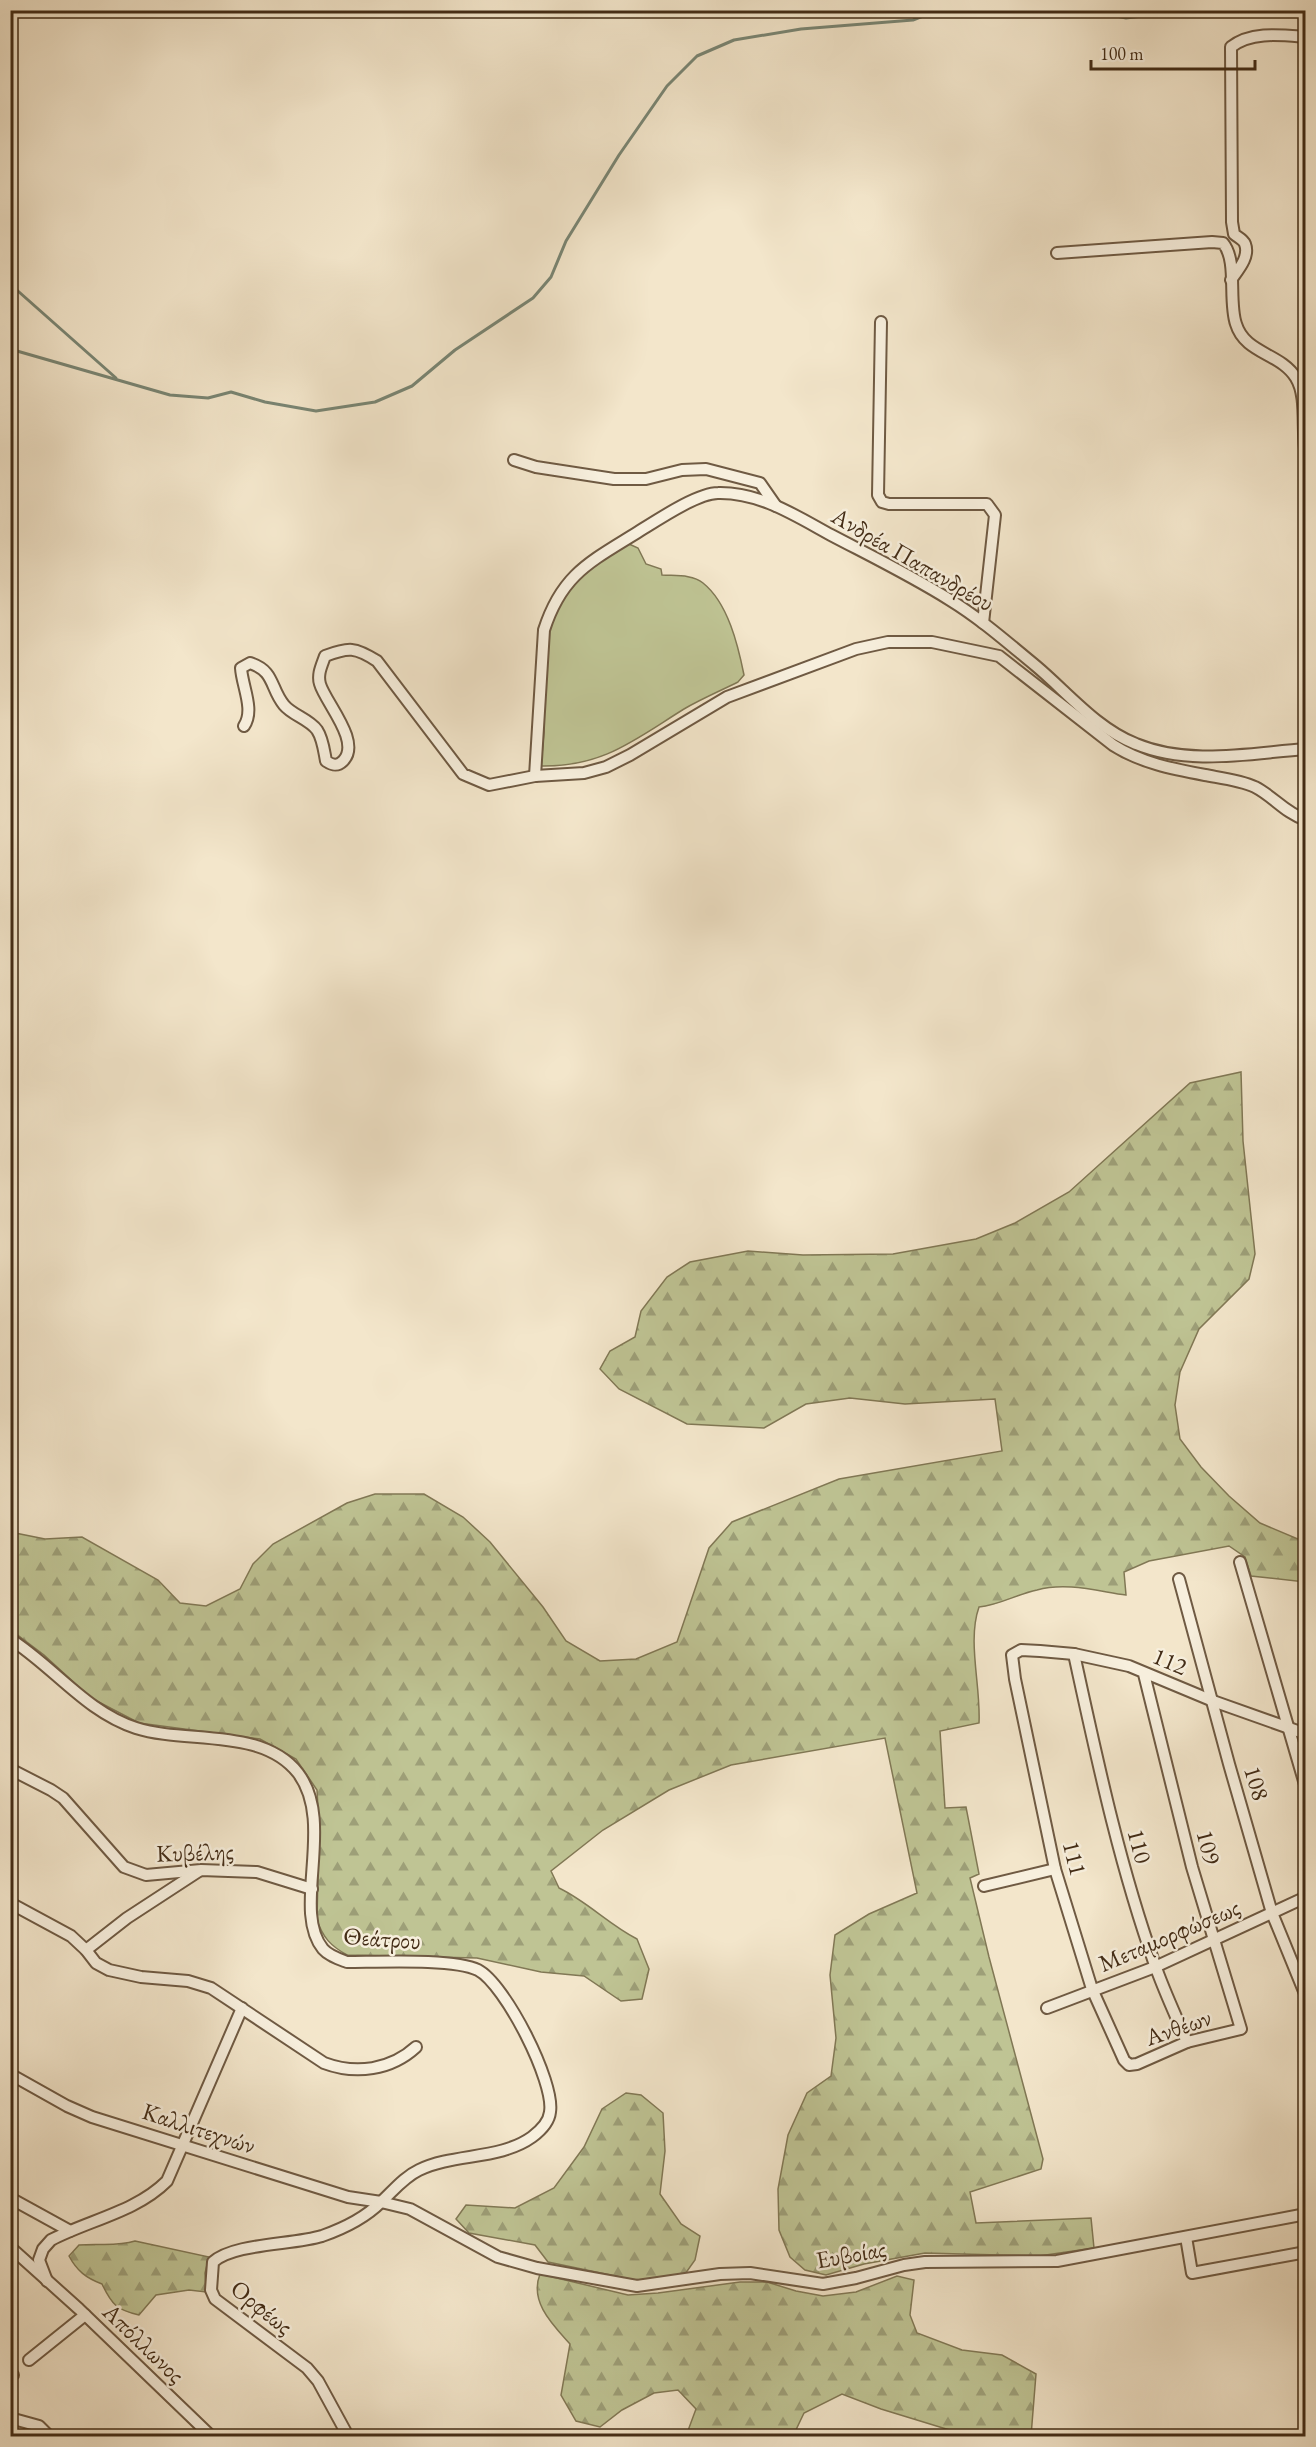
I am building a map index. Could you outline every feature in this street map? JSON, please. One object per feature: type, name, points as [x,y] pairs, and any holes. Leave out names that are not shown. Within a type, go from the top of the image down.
[{"type":"street","points":[[1231,279],[1242,266],[1246,253],[1243,240],[1234,234],[1232,222],[1231,47],[1237,42],[1260,36],[1305,37]]},
{"type":"street","points":[[1057,253],[1223,243],[1227,247],[1231,262],[1232,313],[1237,328],[1245,341],[1288,367],[1297,380],[1302,395],[1302,439],[1305,455]]},
{"type":"street","points":[[881,322],[878,495],[882,502],[889,504],[987,504],[993,508],[995,515],[993,548],[983,623]]},
{"type":"street","name":"Ανδρέα Παπανδρέου","points":[[514,460],[536,467],[614,479],[646,479],[682,470],[706,469],[760,483],[776,506],[952,601],[983,623],[1089,713],[1134,744],[1164,753],[1202,757],[1305,748]]},
{"type":"street","points":[[535,776],[544,630],[551,609],[563,588],[579,571],[613,547],[687,504],[715,493],[744,494],[776,506]]},
{"type":"street","points":[[244,726],[249,719],[249,706],[240,668],[250,663],[262,667],[284,705],[316,729],[322,741],[326,761],[333,765],[340,764],[346,757],[347,747],[343,726],[320,684],[319,670],[326,656],[345,649],[360,650],[377,661],[463,774],[489,785],[535,776],[584,772],[606,767],[726,697],[759,683],[856,649],[888,642],[932,642],[999,656],[1128,754],[1172,769],[1257,788],[1286,811],[1305,820]]},
{"type":"street","points":[[1240,1562],[1290,1729],[1305,1788]]},
{"type":"street","name":"108","points":[[1179,1579],[1272,1913],[1305,1996]]},
{"type":"street","name":"Θεάτρου","points":[[10,1639],[48,1667],[86,1701],[109,1716],[136,1728],[260,1746],[290,1763],[309,1792],[314,1824],[312,1921],[316,1937],[324,1950],[335,1958],[347,1962],[448,1964],[479,1970],[491,1981],[519,2020],[547,2081],[551,2098],[550,2114],[542,2128],[531,2138],[518,2144],[418,2170],[387,2194],[381,2202]]},
{"type":"street","name":"112","points":[[1014,1652],[1021,1650],[1074,1654],[1128,1665],[1144,1674],[1213,1701],[1305,1734]]},
{"type":"street","name":"111","points":[[1014,1652],[1012,1659],[1015,1679],[1055,1869],[1092,1989],[1124,2060],[1129,2065]]},
{"type":"street","name":"110","points":[[1074,1654],[1110,1814],[1130,1890],[1155,1967],[1187,2042]]},
{"type":"street","name":"109","points":[[1144,1674],[1189,1856],[1241,2029]]},
{"type":"street","name":"Κυβέλης","points":[[10,1769],[63,1798],[124,1867],[133,1872],[146,1875],[201,1870],[257,1872],[312,1889]]},
{"type":"street","points":[[984,1886],[1055,1869]]},
{"type":"street","points":[[86,1950],[127,1918],[201,1870]]},
{"type":"street","name":"Μεταμορφώσεως","points":[[1047,2008],[1155,1967],[1215,1941],[1305,1897]]},
{"type":"street","points":[[10,1903],[71,1936],[96,1963],[109,1970],[141,1977],[188,1981],[211,1988],[324,2063],[339,2069],[361,2070],[389,2065],[405,2057],[416,2047]]},
{"type":"street","points":[[47,2281],[39,2260],[43,2249],[51,2240],[139,2202],[167,2181],[242,2008]]},
{"type":"street","name":"Ανθέων","points":[[1129,2065],[1187,2042],[1241,2029]]},
{"type":"street","name":"Καλλιτεχνών","points":[[10,2074],[67,2106],[93,2117],[348,2197],[381,2202]]},
{"type":"street","points":[[10,2198],[70,2230]]},
{"type":"street","name":"Ευβοίας","points":[[381,2202],[417,2213],[498,2257],[537,2268],[637,2286],[709,2275],[750,2272],[822,2283],[856,2278],[904,2265],[925,2262],[1057,2261],[1305,2215]]},
{"type":"street","name":"Ορφέως","points":[[348,2436],[318,2381],[307,2368],[215,2299],[210,2290],[211,2274],[213,2262],[221,2255],[322,2235],[353,2222],[381,2202]]},
{"type":"street","points":[[1186,2237],[1192,2273],[1305,2252]]},
{"type":"street","name":"Απόλλωνος","points":[[10,2247],[85,2315],[211,2436]]},
{"type":"street","points":[[29,2360],[85,2315]]},
{"type":"street","points":[[10,2418],[39,2426],[49,2436]]},
{"type":"green space","points":[[629,544],[638,548],[646,564],[661,569],[662,575],[694,578],[712,591],[731,625],[744,675],[738,682],[690,705],[617,750],[582,762],[541,766],[544,732],[543,672],[547,633],[566,588],[610,554]]},
{"type":"green space","points":[[1241,1072],[1243,1141],[1255,1254],[1249,1279],[1199,1329],[1180,1372],[1175,1405],[1180,1439],[1201,1467],[1260,1523],[1305,1542],[1305,1582],[1251,1576],[1245,1557],[1229,1546],[1149,1561],[1124,1572],[1126,1595],[1059,1587],[1030,1592],[979,1607],[974,1649],[979,1723],[940,1731],[945,1808],[966,1807],[979,1874],[970,1878],[1043,2159],[1041,2169],[970,2192],[976,2223],[1091,2218],[1094,2248],[1039,2256],[925,2253],[864,2264],[826,2275],[805,2270],[790,2257],[779,2230],[778,2189],[788,2135],[807,2093],[831,2076],[836,2038],[830,1975],[835,1935],[869,1914],[917,1893],[885,1738],[731,1765],[669,1790],[603,1830],[551,1871],[559,1888],[637,1939],[649,1969],[642,1999],[621,2001],[584,1976],[541,1972],[477,1958],[347,1955],[341,1952],[325,1937],[317,1920],[319,1827],[317,1790],[296,1759],[260,1739],[139,1723],[91,1698],[44,1655],[11,1630],[10,1532],[45,1539],[82,1537],[158,1580],[180,1603],[206,1606],[240,1589],[253,1564],[273,1544],[347,1503],[375,1494],[424,1494],[463,1517],[490,1542],[543,1607],[566,1641],[600,1661],[636,1659],[677,1642],[709,1548],[732,1522],[839,1479],[1002,1451],[995,1399],[905,1404],[850,1398],[806,1404],[764,1428],[687,1424],[619,1389],[600,1369],[610,1351],[635,1337],[641,1311],[667,1277],[690,1262],[748,1251],[803,1255],[893,1254],[976,1239],[1015,1223],[1069,1192],[1190,1083]]},
{"type":"green space","points":[[626,2093],[641,2095],[663,2113],[665,2151],[660,2194],[681,2224],[700,2236],[695,2260],[685,2274],[639,2281],[548,2262],[535,2245],[469,2233],[456,2219],[466,2205],[515,2208],[554,2188],[584,2147],[602,2109]]},
{"type":"green space","points":[[135,2241],[209,2257],[205,2273],[206,2292],[189,2290],[156,2295],[139,2315],[120,2309],[109,2297],[102,2284],[82,2273],[69,2256],[79,2245]]},
{"type":"green space","points":[[540,2274],[628,2295],[740,2282],[767,2282],[823,2296],[856,2292],[897,2276],[914,2280],[910,2315],[917,2333],[962,2350],[1002,2355],[1036,2374],[1031,2436],[969,2436],[881,2409],[842,2394],[804,2413],[793,2436],[686,2436],[696,2409],[678,2390],[654,2393],[622,2410],[600,2427],[576,2421],[561,2395],[570,2344],[550,2321],[540,2303],[537,2284]]},
{"type":"waterway","points":[[10,349],[170,395],[208,398],[231,392],[265,402],[316,411],[375,402],[412,386],[455,350],[533,298],[551,277],[566,241],[619,155],[667,86],[697,56],[734,40],[801,29],[913,20],[938,10]]},
{"type":"waterway","points":[[1088,10],[1126,18],[1190,10]]},
{"type":"waterway","points":[[10,284],[116,378]]}]
